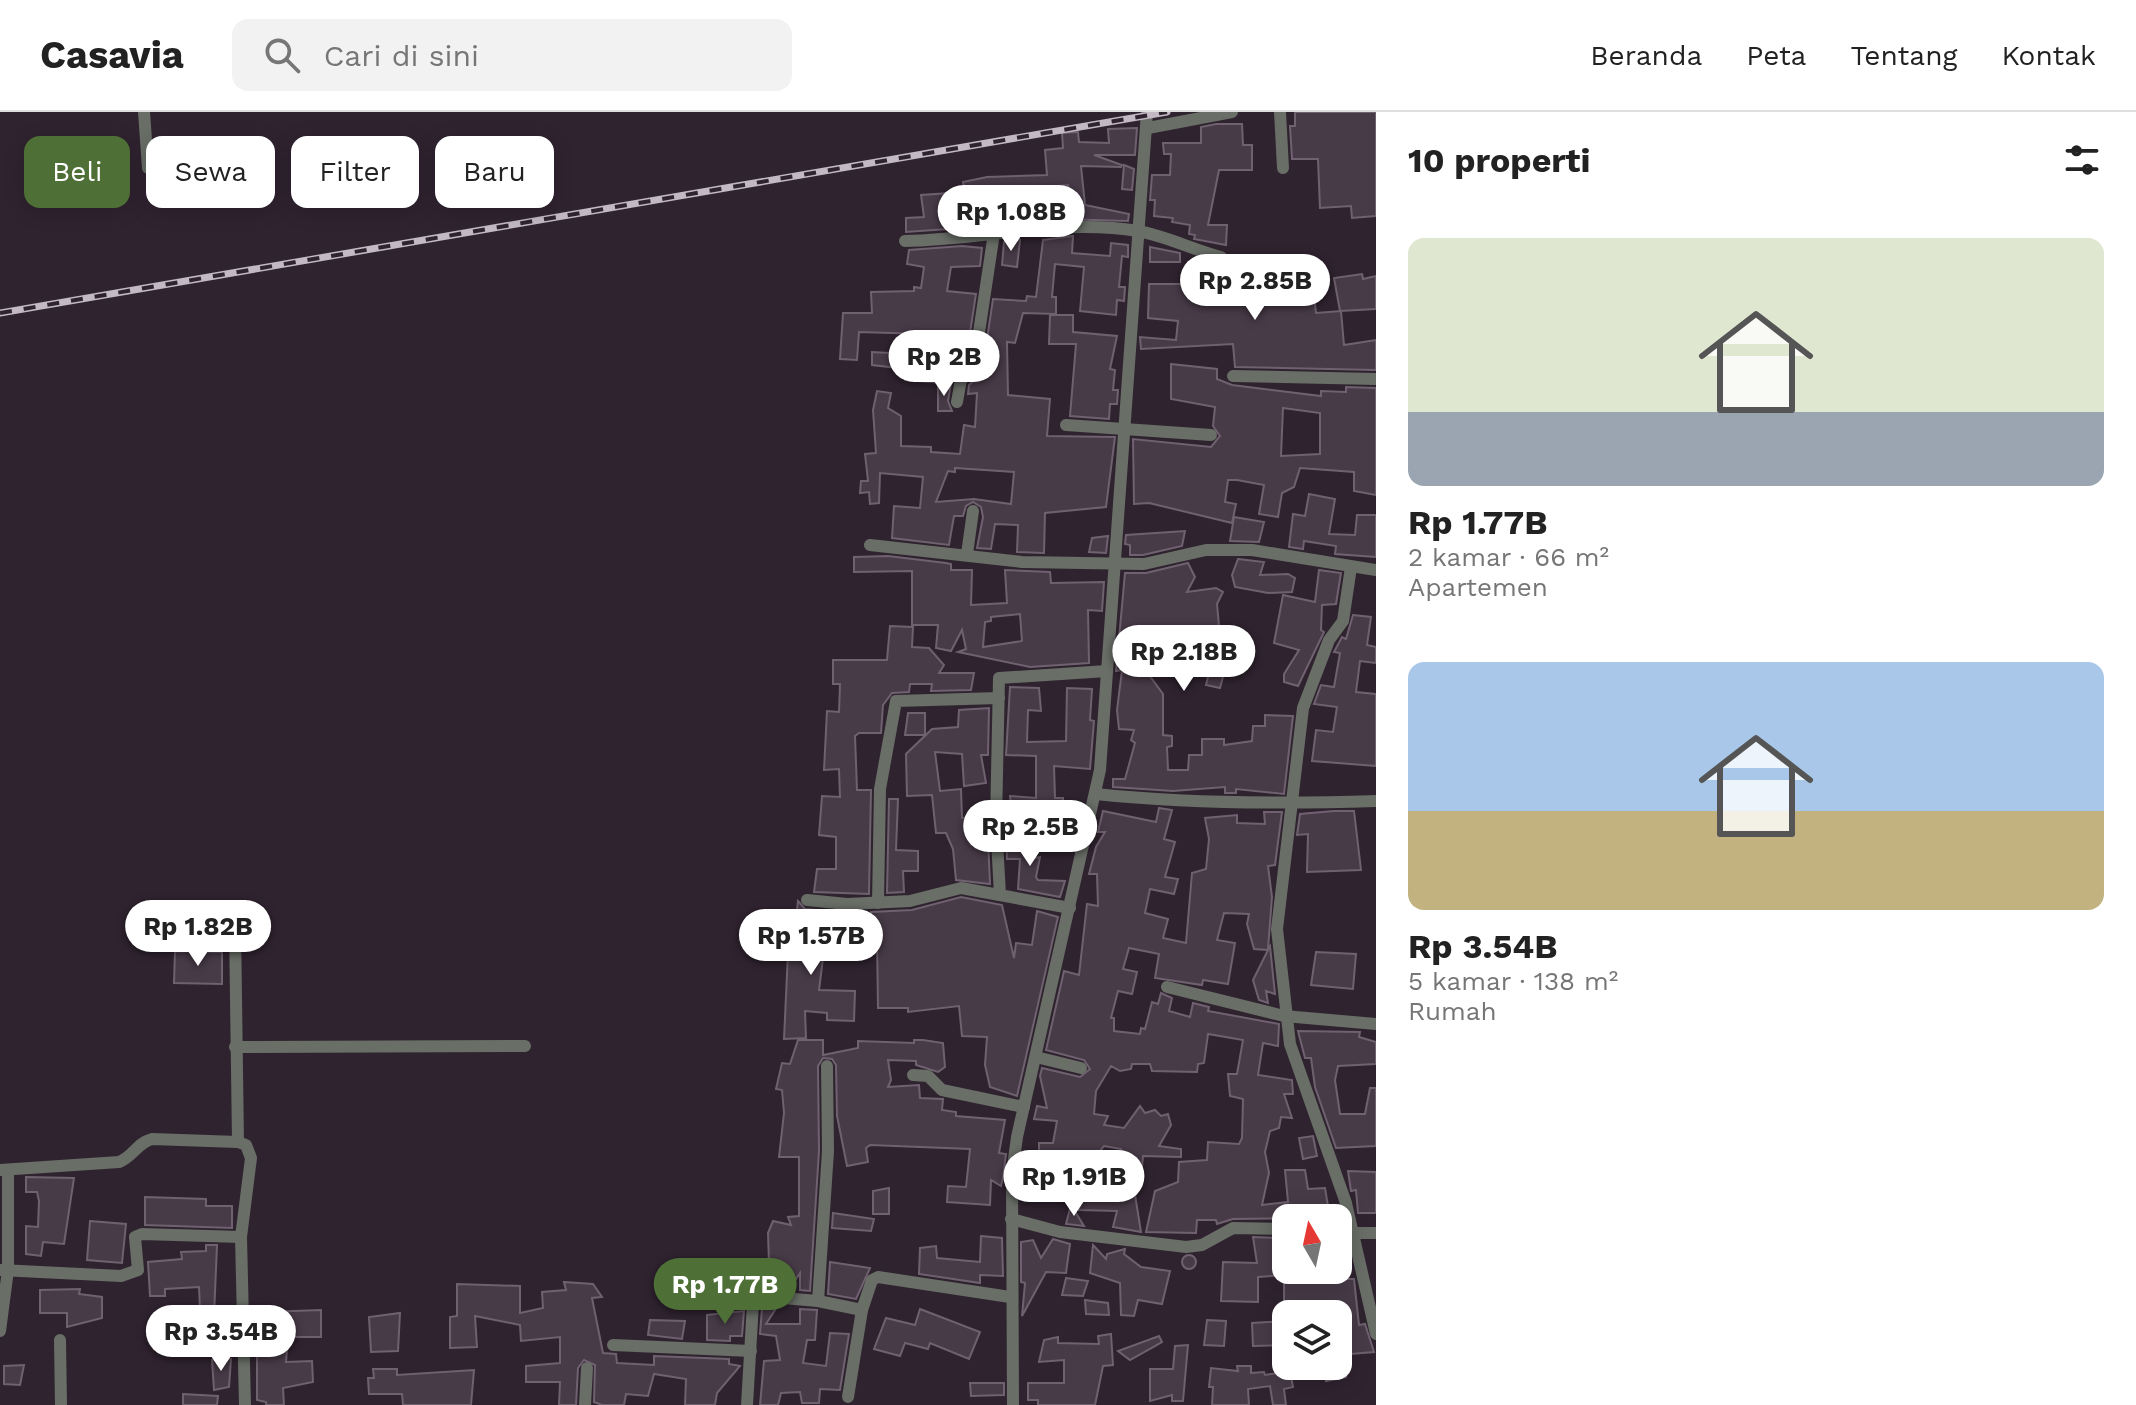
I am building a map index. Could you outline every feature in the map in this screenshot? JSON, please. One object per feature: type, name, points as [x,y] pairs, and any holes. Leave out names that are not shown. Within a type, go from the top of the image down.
[{"type":"street","points":[[144,112],[146,140]]},
{"type":"street","points":[[1013,1405],[1010,1297],[1012,1174],[1024,1107],[1096,794],[1147,112]]},
{"type":"street","points":[[1148,128],[1232,112]]},
{"type":"street","points":[[1280,112],[1283,168]]},
{"type":"street","points":[[905,241],[1093,229],[1140,232],[1221,257]]},
{"type":"street","points":[[957,402],[961,379],[973,372],[994,233]]},
{"type":"street","points":[[1233,376],[1376,379]]},
{"type":"street","points":[[1066,425],[1211,435]]},
{"type":"street","points":[[967,554],[973,511]]},
{"type":"street","points":[[870,545],[1022,562],[1114,561],[1144,564],[1206,550],[1252,550],[1376,570]]},
{"type":"street","points":[[1351,567],[1343,621],[1329,640],[1303,708],[1278,915],[1284,1016],[1290,1044],[1353,1234],[1376,1334]]},
{"type":"street","points":[[1000,895],[996,822],[999,678],[1107,671]]},
{"type":"street","points":[[878,903],[880,789],[896,701],[999,698]]},
{"type":"street","points":[[1096,794],[1163,801],[1291,805],[1376,801]]},
{"type":"street","points":[[996,822],[1088,835]]},
{"type":"street","points":[[807,900],[910,901],[961,888],[1070,908]]},
{"type":"street","points":[[235,926],[238,1142]]},
{"type":"street","points":[[1167,987],[1284,1016],[1376,1024]]},
{"type":"street","points":[[235,1047],[525,1046]]},
{"type":"street","points":[[1036,1057],[1081,1068]]},
{"type":"street","points":[[818,1301],[828,1151],[827,1066]]},
{"type":"street","points":[[913,1075],[928,1076],[942,1090],[1024,1107]]},
{"type":"street","points":[[0,1331],[4,1270],[4,1170],[119,1162],[126,1159],[140,1143],[152,1139],[238,1142],[249,1148],[251,1158],[241,1237],[245,1405]]},
{"type":"street","points":[[1011,1219],[1060,1232],[1186,1247],[1202,1245],[1233,1228],[1272,1229]]},
{"type":"street","points":[[1353,1234],[1376,1233]]},
{"type":"street","points":[[4,1270],[121,1276],[138,1270],[133,1242],[135,1237],[142,1234],[241,1237]]},
{"type":"street","points":[[848,1397],[862,1310],[872,1280],[878,1277],[1010,1297]]},
{"type":"street","points":[[747,1405],[753,1303],[757,1298],[775,1296],[862,1310]]},
{"type":"street","points":[[60,1340],[61,1405]]},
{"type":"street","points":[[613,1345],[751,1351]]},
{"type":"street","points":[[585,1405],[587,1368]]},
{"type":"building","points":[[1295,112],[1376,112],[1376,216],[1352,218],[1351,206],[1320,208],[1318,159],[1292,159],[1290,126],[1295,126]]},
{"type":"building","points":[[1242,124],[1243,145],[1252,145],[1252,170],[1219,170],[1208,225],[1227,225],[1226,245],[1194,239],[1195,235],[1189,234],[1190,225],[1172,222],[1173,218],[1154,216],[1155,200],[1150,200],[1152,175],[1170,175],[1171,154],[1164,154],[1163,143],[1201,143],[1201,127]]},
{"type":"building","points":[[1137,128],[1135,155],[1094,155],[1121,167],[1081,166],[1085,205],[1129,214],[1128,221],[1059,219],[1059,211],[1071,211],[1068,185],[1047,187],[1047,198],[1038,199],[1038,220],[1020,222],[1020,198],[997,199],[995,221],[963,219],[963,228],[906,232],[906,218],[924,217],[921,195],[965,192],[963,182],[987,177],[1047,175],[1045,150],[1063,148],[1062,133],[1078,132],[1079,142],[1109,143],[1108,129]]},
{"type":"building","points":[[1124,165],[1134,169],[1132,190],[1122,189]]},
{"type":"building","points":[[1073,236],[1072,253],[1110,256],[1111,243],[1128,245],[1128,257],[1122,256],[1119,287],[1125,287],[1124,301],[1117,300],[1116,315],[1080,311],[1084,267],[1055,264],[1052,297],[1056,297],[1056,314],[1023,313],[1015,343],[1007,342],[1008,395],[1050,399],[1047,436],[1115,437],[1106,507],[1045,513],[1044,553],[1017,552],[1018,525],[995,524],[991,549],[977,548],[983,517],[981,507],[973,502],[966,506],[963,516],[954,516],[949,545],[892,538],[894,506],[920,508],[923,477],[880,473],[879,503],[870,504],[869,492],[860,493],[861,481],[868,481],[865,454],[876,453],[873,410],[877,391],[891,393],[888,408],[901,416],[901,446],[931,447],[931,452],[960,454],[964,425],[975,427],[977,393],[968,394],[969,385],[982,373],[993,299],[1026,301],[1027,296],[1036,297],[1043,240]],"holes":[[[955,468],[1014,472],[1011,504],[974,499],[936,502],[948,471],[955,472]]]},
{"type":"building","points":[[1020,240],[1017,267],[1002,265],[1004,242]]},
{"type":"building","points":[[962,246],[982,248],[980,266],[951,267],[947,291],[976,294],[965,365],[947,361],[953,337],[926,331],[926,334],[859,332],[857,360],[840,359],[843,313],[872,313],[871,292],[914,291],[914,287],[921,288],[924,267],[907,264],[909,250]]},
{"type":"building","points":[[1150,247],[1180,253],[1180,262],[1150,262]]},
{"type":"building","points":[[1247,262],[1247,266],[1272,266],[1272,299],[1314,295],[1316,313],[1341,311],[1344,345],[1376,340],[1376,370],[1235,367],[1233,344],[1141,349],[1140,337],[1176,340],[1178,321],[1148,318],[1149,284],[1197,284],[1198,266]]},
{"type":"building","points":[[1362,274],[1363,279],[1376,276],[1376,309],[1340,311],[1334,278]]},
{"type":"building","points":[[1050,315],[1073,315],[1073,332],[1117,336],[1110,369],[1115,370],[1113,390],[1118,390],[1117,404],[1110,404],[1109,419],[1070,416],[1076,344],[1049,344]]},
{"type":"building","points":[[872,352],[943,356],[941,383],[905,380],[906,369],[872,365]]},
{"type":"building","points":[[1171,364],[1217,369],[1217,379],[1232,385],[1321,396],[1321,391],[1346,392],[1346,387],[1376,388],[1376,495],[1354,491],[1354,472],[1300,468],[1294,487],[1282,493],[1278,517],[1259,514],[1264,485],[1237,480],[1228,480],[1225,502],[1236,504],[1232,523],[1149,503],[1134,504],[1133,439],[1211,447],[1220,436],[1213,426],[1215,407],[1171,399]],"holes":[[[1283,408],[1320,413],[1320,454],[1281,456]]]},
{"type":"building","points":[[938,384],[951,384],[948,401],[952,411],[938,411]]},
{"type":"building","points":[[1309,494],[1335,499],[1329,534],[1355,535],[1357,515],[1376,515],[1376,557],[1335,554],[1336,546],[1304,541],[1303,549],[1289,547],[1293,514],[1305,516]]},
{"type":"building","points":[[1234,517],[1264,522],[1259,542],[1230,541]]},
{"type":"building","points":[[1185,531],[1182,546],[1143,555],[1130,555],[1130,545],[1125,544],[1126,535]]},
{"type":"building","points":[[1108,536],[1106,553],[1089,552],[1092,538]]},
{"type":"building","points":[[888,556],[951,564],[951,570],[972,570],[971,605],[1007,603],[1005,570],[1050,572],[1051,583],[1104,582],[1102,611],[1088,610],[1089,663],[1030,667],[958,652],[966,649],[962,630],[951,651],[936,648],[938,625],[912,625],[912,571],[854,572],[854,557]],"holes":[[[1020,614],[1022,641],[983,647],[985,622],[991,621],[991,617]]]},
{"type":"building","points":[[1238,559],[1264,562],[1260,575],[1288,574],[1295,578],[1292,592],[1268,593],[1235,587],[1232,575]]},
{"type":"building","points":[[1188,563],[1195,577],[1187,592],[1216,588],[1223,592],[1217,604],[1219,626],[1214,653],[1173,645],[1172,649],[1164,649],[1153,657],[1152,665],[1144,668],[1163,694],[1163,735],[1172,736],[1172,746],[1167,747],[1168,770],[1188,770],[1189,755],[1202,755],[1202,739],[1224,739],[1224,745],[1252,741],[1253,726],[1265,726],[1265,715],[1293,716],[1284,794],[1236,789],[1236,793],[1225,793],[1225,787],[1173,791],[1113,787],[1113,779],[1125,779],[1135,743],[1131,740],[1134,730],[1119,729],[1117,710],[1122,670],[1116,671],[1125,573],[1146,573]]},
{"type":"building","points":[[1319,570],[1341,573],[1336,604],[1322,605],[1321,630],[1324,632],[1298,686],[1284,682],[1284,674],[1299,650],[1274,643],[1283,595],[1315,602]]},
{"type":"building","points":[[1353,615],[1371,617],[1367,645],[1376,647],[1376,663],[1360,661],[1356,692],[1376,694],[1376,766],[1312,761],[1316,730],[1333,732],[1337,707],[1314,704],[1321,685],[1334,687],[1340,653],[1334,652],[1342,637],[1346,639]]},
{"type":"building","points":[[890,626],[913,627],[912,647],[929,648],[944,665],[939,673],[974,673],[971,690],[931,691],[932,684],[910,684],[909,692],[892,693],[883,705],[881,733],[859,733],[855,736],[857,790],[871,790],[869,894],[814,892],[817,869],[836,869],[836,837],[819,835],[822,796],[840,797],[839,769],[824,770],[827,711],[839,712],[840,684],[833,684],[833,660],[887,660]]},
{"type":"building","points":[[1212,661],[1226,666],[1220,688],[1206,685]]},
{"type":"building","points":[[1010,687],[1039,688],[1041,711],[1028,710],[1027,742],[1066,741],[1067,688],[1092,689],[1090,720],[1094,721],[1090,769],[1054,766],[1055,798],[1063,798],[1063,813],[1081,813],[1078,825],[1050,821],[1050,816],[1012,815],[1010,796],[1036,798],[1036,756],[1006,755]]},
{"type":"building","points":[[989,708],[988,755],[981,755],[986,783],[964,786],[962,754],[935,752],[940,791],[961,789],[962,818],[987,816],[990,884],[956,880],[953,849],[946,833],[936,833],[932,795],[907,796],[906,754],[932,729],[958,727],[959,710]]},
{"type":"building","points":[[908,713],[925,713],[925,735],[905,735]]},
{"type":"building","points":[[889,799],[898,799],[896,850],[918,851],[918,871],[903,871],[904,892],[887,893]]},
{"type":"building","points":[[1159,808],[1172,810],[1164,839],[1175,842],[1165,877],[1178,879],[1174,894],[1150,889],[1145,913],[1168,919],[1163,938],[1186,943],[1192,873],[1206,869],[1209,839],[1205,818],[1237,815],[1237,823],[1265,824],[1264,812],[1282,812],[1275,865],[1268,866],[1272,897],[1268,949],[1270,946],[1275,994],[1266,991],[1268,1003],[1259,1000],[1253,980],[1268,950],[1254,949],[1247,924],[1249,914],[1224,913],[1217,940],[1235,943],[1228,984],[1203,980],[1202,985],[1155,978],[1159,954],[1129,948],[1123,969],[1137,972],[1132,994],[1118,991],[1111,1018],[1114,1018],[1114,1031],[1140,1034],[1141,1028],[1145,1029],[1152,1002],[1158,1004],[1161,993],[1172,998],[1169,1011],[1190,1017],[1193,1003],[1209,1007],[1208,1011],[1279,1024],[1278,1046],[1263,1043],[1258,1075],[1292,1080],[1293,1094],[1284,1094],[1292,1118],[1281,1117],[1279,1128],[1270,1131],[1265,1152],[1269,1173],[1262,1205],[1288,1202],[1285,1170],[1305,1170],[1308,1189],[1325,1188],[1328,1204],[1272,1204],[1272,1219],[1233,1219],[1217,1224],[1216,1220],[1197,1220],[1196,1233],[1146,1232],[1155,1191],[1178,1182],[1179,1162],[1207,1160],[1208,1142],[1239,1144],[1242,1138],[1243,1099],[1230,1096],[1228,1074],[1237,1074],[1243,1040],[1208,1034],[1204,1063],[1198,1064],[1197,1072],[1152,1071],[1150,1064],[1132,1064],[1131,1069],[1120,1071],[1111,1066],[1096,1091],[1094,1114],[1108,1116],[1104,1125],[1124,1128],[1140,1106],[1145,1113],[1155,1110],[1161,1116],[1168,1114],[1171,1125],[1159,1146],[1181,1149],[1181,1157],[1143,1156],[1141,1177],[1132,1176],[1141,1232],[1113,1227],[1117,1211],[1079,1210],[1087,1163],[1064,1163],[1058,1201],[1037,1199],[1036,1186],[1044,1169],[1031,1167],[1027,1157],[1039,1157],[1039,1143],[1053,1143],[1057,1121],[1034,1119],[1037,1106],[1047,1108],[1040,1076],[1042,1068],[1080,1077],[1090,1069],[1084,1060],[1046,1050],[1064,971],[1079,975],[1087,904],[1098,906],[1097,874],[1089,874],[1096,847],[1105,832],[1098,832],[1103,811],[1156,822]],"holes":[[[1104,1146],[1121,1149],[1115,1177],[1096,1175],[1093,1159]]]},
{"type":"building","points":[[1354,811],[1361,870],[1307,872],[1308,834],[1297,835],[1300,814]]},
{"type":"building","points":[[1006,832],[1014,834],[1014,837],[1030,836],[1030,859],[1040,857],[1036,877],[1038,880],[1065,881],[1060,897],[1018,889],[1020,859],[1007,859]]},
{"type":"building","points":[[961,897],[1002,905],[1014,958],[1016,943],[1032,945],[1037,911],[1058,917],[1017,1096],[990,1087],[985,1065],[987,1037],[962,1036],[959,1006],[908,1012],[908,1008],[878,1008],[877,937],[865,936],[871,912],[912,910]]},
{"type":"building","points":[[798,901],[805,909],[829,911],[819,990],[855,991],[854,1021],[827,1020],[827,1013],[805,1011],[806,1038],[784,1039],[788,953],[792,954]]},
{"type":"building","points":[[175,951],[222,952],[222,984],[174,983]]},
{"type":"building","points":[[1316,952],[1356,954],[1353,989],[1311,985]]},
{"type":"building","points":[[1298,1031],[1360,1032],[1359,1037],[1376,1042],[1376,1064],[1338,1066],[1335,1080],[1340,1114],[1365,1114],[1370,1088],[1376,1088],[1376,1146],[1336,1148],[1315,1087],[1311,1058],[1305,1058]]},
{"type":"building","points":[[798,1040],[823,1040],[823,1055],[858,1048],[858,1041],[914,1043],[914,1040],[923,1040],[943,1043],[945,1067],[938,1072],[916,1065],[916,1061],[888,1060],[891,1080],[888,1087],[919,1085],[920,1098],[943,1099],[942,1110],[956,1112],[956,1116],[1005,1120],[999,1153],[1006,1154],[1003,1178],[1001,1186],[991,1180],[990,1205],[947,1202],[948,1186],[966,1187],[970,1149],[870,1145],[866,1148],[868,1162],[847,1166],[837,1116],[836,1065],[832,1059],[823,1058],[818,1066],[819,1151],[810,1291],[800,1290],[800,1273],[789,1289],[757,1287],[759,1263],[769,1264],[768,1233],[773,1221],[791,1225],[788,1217],[799,1216],[799,1157],[779,1157],[784,1113],[782,1090],[776,1089],[782,1063],[790,1064]]},
{"type":"building","points":[[1313,1136],[1317,1156],[1303,1159],[1299,1138]]},
{"type":"building","points":[[1348,1171],[1376,1172],[1376,1213],[1358,1213],[1356,1190],[1351,1191]]},
{"type":"building","points":[[26,1177],[74,1178],[64,1244],[43,1242],[41,1256],[26,1254],[26,1226],[38,1227],[39,1201],[37,1192],[26,1192]]},
{"type":"building","points":[[889,1188],[889,1214],[873,1214],[873,1191]]},
{"type":"building","points":[[145,1197],[206,1199],[206,1206],[232,1206],[232,1228],[145,1225]]},
{"type":"building","points":[[1071,1205],[1084,1226],[1066,1224]]},
{"type":"building","points":[[833,1213],[874,1219],[871,1231],[832,1228]]},
{"type":"building","points":[[90,1221],[126,1224],[122,1263],[87,1260]]},
{"type":"building","points":[[981,1236],[1002,1238],[1003,1276],[980,1275],[980,1283],[919,1274],[920,1248],[936,1246],[937,1258],[980,1262]]},
{"type":"building","points":[[1253,1237],[1272,1238],[1272,1276],[1258,1277],[1258,1302],[1221,1301],[1223,1262],[1257,1263]]},
{"type":"building","points":[[1053,1239],[1070,1244],[1066,1273],[1046,1272],[1022,1316],[1025,1283],[1021,1282],[1021,1242],[1033,1240],[1041,1258]]},
{"type":"building","points":[[206,1245],[217,1245],[214,1316],[228,1316],[228,1328],[220,1329],[220,1352],[185,1352],[185,1331],[201,1332],[199,1287],[165,1289],[165,1296],[150,1296],[148,1262],[182,1259],[181,1252],[206,1251]]},
{"type":"building","points":[[1093,1245],[1106,1259],[1107,1254],[1125,1249],[1124,1254],[1141,1267],[1170,1271],[1162,1304],[1138,1300],[1134,1316],[1121,1315],[1120,1283],[1090,1273]]},
{"type":"building","points":[[1189,1255],[1196,1262],[1189,1269],[1182,1262]]},
{"type":"building","points":[[830,1262],[870,1268],[856,1299],[828,1294]]},
{"type":"building","points":[[1066,1278],[1088,1281],[1083,1296],[1062,1295]]},
{"type":"building","points":[[1354,1279],[1359,1325],[1365,1324],[1374,1352],[1352,1354],[1352,1300],[1284,1300],[1284,1284],[1352,1284]]},
{"type":"building","points":[[564,1282],[593,1284],[602,1297],[592,1298],[603,1353],[616,1354],[617,1363],[654,1365],[654,1356],[729,1359],[729,1364],[740,1366],[717,1393],[715,1405],[685,1405],[686,1379],[654,1374],[648,1396],[626,1394],[624,1405],[602,1405],[594,1402],[595,1365],[584,1360],[578,1368],[576,1405],[559,1405],[560,1382],[526,1382],[526,1366],[560,1363],[560,1337],[521,1341],[520,1325],[475,1316],[477,1347],[450,1348],[450,1317],[457,1316],[457,1284],[520,1286],[520,1313],[543,1308],[542,1292],[566,1290]]},
{"type":"building","points":[[80,1289],[79,1294],[102,1297],[102,1318],[67,1327],[67,1313],[40,1313],[40,1290]]},
{"type":"building","points":[[1085,1300],[1108,1303],[1109,1315],[1086,1314]]},
{"type":"building","points":[[777,1307],[766,1324],[800,1324],[800,1309],[817,1310],[815,1340],[807,1340],[803,1363],[826,1366],[830,1333],[849,1334],[840,1390],[820,1389],[819,1403],[802,1403],[800,1392],[781,1393],[778,1405],[760,1405],[764,1361],[780,1360],[776,1336],[760,1334],[762,1308]]},
{"type":"building","points":[[920,1309],[980,1332],[969,1359],[930,1343],[928,1349],[905,1343],[900,1356],[874,1349],[886,1318],[915,1325]]},
{"type":"building","points":[[321,1310],[321,1337],[288,1337],[286,1362],[312,1361],[313,1382],[283,1388],[284,1405],[266,1405],[266,1402],[257,1400],[257,1355],[266,1355],[265,1312]]},
{"type":"building","points":[[744,1311],[742,1336],[730,1336],[730,1341],[707,1340],[707,1315]]},
{"type":"building","points":[[400,1313],[398,1351],[371,1352],[369,1317]]},
{"type":"building","points":[[650,1320],[685,1321],[682,1339],[648,1335]]},
{"type":"building","points":[[1207,1320],[1226,1321],[1224,1346],[1204,1345]]},
{"type":"building","points":[[167,1321],[169,1338],[150,1340],[148,1324]]},
{"type":"building","points":[[1272,1322],[1272,1345],[1253,1346],[1252,1323]]},
{"type":"building","points":[[1111,1334],[1113,1365],[1103,1366],[1095,1405],[1038,1405],[1038,1400],[1028,1400],[1028,1383],[1064,1383],[1064,1360],[1039,1362],[1044,1340],[1058,1337],[1058,1343],[1099,1344],[1098,1336]]},
{"type":"building","points":[[1159,1336],[1162,1342],[1130,1360],[1118,1351]]},
{"type":"building","points":[[1188,1345],[1183,1401],[1172,1401],[1172,1395],[1150,1401],[1150,1369],[1173,1369],[1175,1346]]},
{"type":"building","points":[[231,1359],[229,1387],[214,1390],[212,1360]]},
{"type":"building","points":[[24,1365],[20,1385],[4,1384],[4,1366]]},
{"type":"building","points":[[1237,1366],[1251,1366],[1251,1373],[1272,1374],[1272,1380],[1292,1380],[1293,1387],[1284,1389],[1286,1405],[1273,1405],[1270,1386],[1248,1389],[1249,1405],[1212,1405],[1213,1387],[1209,1387],[1211,1368],[1238,1371]]},
{"type":"building","points":[[373,1369],[397,1369],[397,1375],[474,1370],[471,1405],[403,1405],[402,1394],[369,1394],[368,1378],[374,1378]]},
{"type":"building","points":[[970,1383],[1004,1383],[1004,1395],[971,1396]]},
{"type":"building","points":[[183,1394],[218,1396],[217,1405],[183,1405]]},
{"type":"railway","points":[[0,313],[1167,112]]}]
